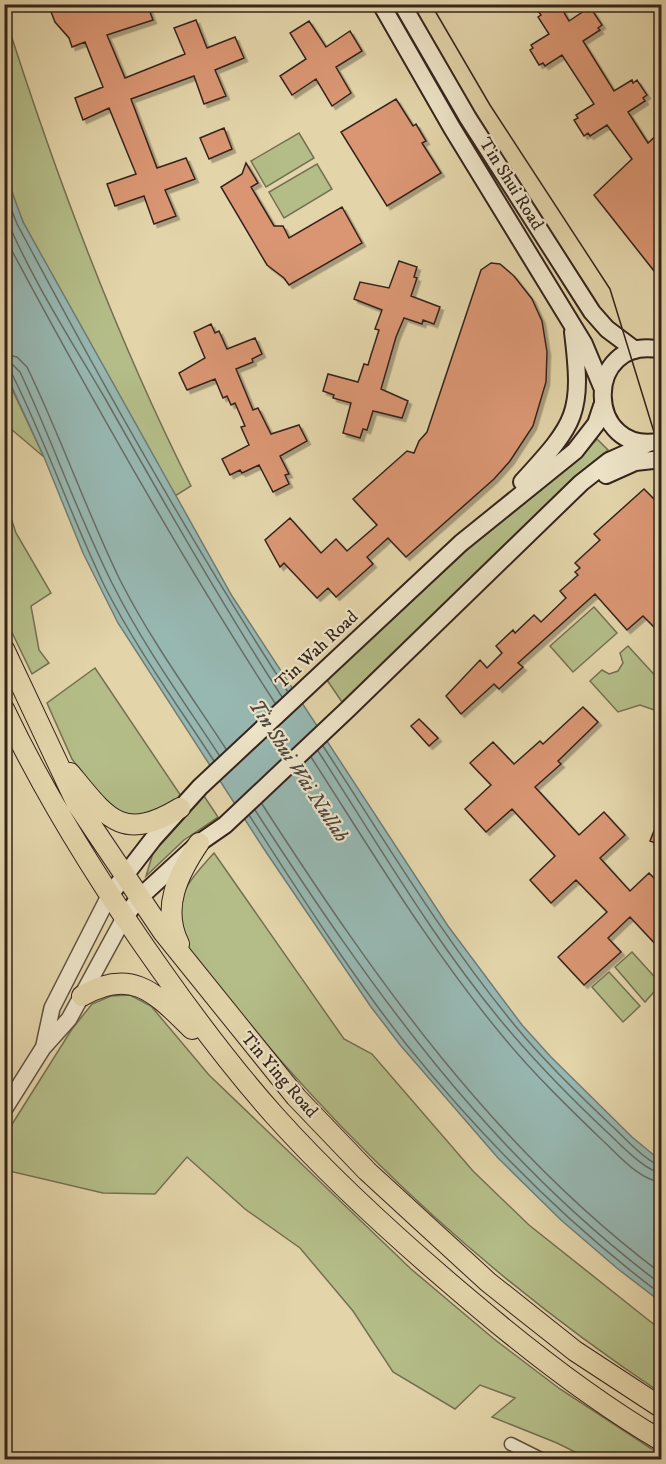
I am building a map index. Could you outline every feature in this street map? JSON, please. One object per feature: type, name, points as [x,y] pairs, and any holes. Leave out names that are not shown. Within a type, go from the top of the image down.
[{"type":"main road","name":"Tin Shui Road","points":[[381,4],[452,128],[585,344],[602,387]]},
{"type":"main road","name":"Tin Shui Road","points":[[402,4],[468,118],[592,312],[616,337],[635,350]]},
{"type":"main road","points":[[486,522],[559,442],[573,417],[579,375],[573,325]]},
{"type":"main road","points":[[655,442],[636,441],[620,432],[607,418],[602,406],[602,387],[610,368],[625,354],[635,350],[662,350]]},
{"type":"main road","name":"Tin Wah Road","points":[[109,896],[124,875],[200,787],[486,522],[575,451],[596,424],[602,406]]},
{"type":"main road","name":"Tin Wah Road","points":[[124,918],[139,897],[199,843],[225,825],[594,471],[621,453],[655,442]]},
{"type":"main road","points":[[512,550],[609,472],[634,462],[662,459]]},
{"type":"main road","name":"Tin Ying Road","points":[[4,649],[77,804],[139,897],[189,966],[296,1097],[405,1208],[528,1314],[584,1357],[662,1408]]},
{"type":"main road","name":"Tin Ying Road","points":[[4,709],[51,801],[109,896],[237,1072],[350,1194],[434,1271],[561,1373],[662,1441]]},
{"type":"main road","points":[[48,746],[92,800],[122,823],[134,827],[145,826],[180,808]]},
{"type":"main road","points":[[189,966],[174,935],[171,905],[177,880],[199,843]]},
{"type":"main road","points":[[82,996],[95,988],[122,983],[148,989],[237,1072]]},
{"type":"street","name":"Tin Wah Road","points":[[43,1048],[52,1008],[109,896]]},
{"type":"street","name":"Tin Wah Road","points":[[4,1110],[43,1048],[69,1019],[124,918]]},
{"type":"street","points":[[511,1444],[543,1460]]},
{"type":"green space","points":[[4,13],[44,134],[88,253],[137,371],[191,486],[175,496],[65,300],[23,222],[13,198],[4,170]]},
{"type":"green space","points":[[299,133],[314,158],[266,187],[251,161]]},
{"type":"green space","points":[[317,164],[332,189],[284,218],[269,192]]},
{"type":"green space","points":[[4,372],[44,457],[5,424]]},
{"type":"green space","points":[[597,439],[608,450],[575,476],[342,702],[327,680],[467,550],[580,458]]},
{"type":"green space","points":[[4,497],[16,533],[51,593],[31,606],[39,650],[49,663],[32,674],[5,618]]},
{"type":"green space","points":[[594,607],[617,633],[573,672],[550,646]]},
{"type":"green space","points":[[628,646],[661,682],[660,712],[640,705],[618,712],[590,681],[602,670],[609,674],[618,671],[623,663],[620,653]]},
{"type":"green space","points":[[95,668],[181,796],[170,807],[127,820],[97,793],[72,759],[47,703]]},
{"type":"green space","points":[[204,796],[218,817],[184,840],[146,876],[153,853]]},
{"type":"green space","points":[[214,853],[344,1039],[372,1054],[473,1171],[529,1225],[661,1330],[661,1393],[601,1352],[543,1308],[432,1215],[329,1113],[212,979],[183,939],[178,919],[186,888]]},
{"type":"green space","points":[[632,952],[661,984],[645,1002],[615,967]]},
{"type":"green space","points":[[609,972],[640,1006],[623,1022],[592,987]]},
{"type":"green space","points":[[130,995],[151,1006],[209,1075],[411,1269],[494,1339],[560,1389],[661,1455],[661,1459],[589,1459],[557,1443],[492,1417],[515,1398],[480,1385],[455,1409],[393,1372],[353,1311],[300,1248],[245,1209],[187,1157],[155,1194],[103,1193],[9,1171],[4,1137],[72,1029],[92,1004],[111,996]]},
{"type":"water","name":"Tin Shui Wai Nullah","points":[[4,170],[23,222],[232,596],[448,926],[522,1025],[551,1057],[632,1137],[661,1161],[661,1302],[561,1220],[498,1158],[401,1046],[371,1007],[264,849],[118,623],[83,553],[44,457],[5,372]]},
{"type":"building","points":[[48,4],[147,4],[153,20],[107,35],[125,78],[185,54],[174,28],[196,20],[207,48],[235,37],[244,58],[215,70],[226,96],[204,104],[194,76],[131,99],[157,168],[186,158],[195,179],[165,190],[176,216],[154,224],[144,196],[115,206],[107,184],[136,174],[109,108],[83,120],[75,98],[103,87],[85,42],[72,47],[69,38],[55,22]]},
{"type":"building","points":[[549,4],[559,4],[569,21],[587,9],[588,12],[592,10],[602,25],[598,28],[600,30],[583,41],[614,91],[632,80],[633,83],[637,80],[647,95],[643,98],[645,101],[628,112],[648,143],[662,130],[662,281],[594,195],[632,159],[607,125],[590,136],[588,133],[584,136],[574,120],[578,118],[576,115],[594,104],[562,55],[545,66],[543,63],[539,65],[530,50],[533,48],[531,45],[549,34],[538,17],[541,15],[538,11]]},
{"type":"building","points":[[309,21],[326,47],[350,31],[362,51],[336,67],[351,93],[332,106],[316,79],[292,95],[280,76],[306,59],[290,33]]},
{"type":"building","points":[[396,99],[413,126],[416,124],[426,141],[422,143],[441,173],[387,206],[341,132]]},
{"type":"building","points":[[224,128],[232,149],[209,159],[200,138]]},
{"type":"building","points":[[246,163],[258,183],[251,187],[274,226],[283,226],[289,238],[342,207],[362,243],[289,285],[284,278],[267,265],[221,187],[242,174]]},
{"type":"building","points":[[399,261],[417,267],[414,277],[417,278],[411,296],[440,307],[434,324],[423,320],[422,324],[404,318],[396,337],[381,389],[408,401],[402,418],[373,411],[367,430],[363,429],[360,438],[343,433],[351,403],[333,398],[334,395],[323,391],[328,374],[358,382],[364,364],[368,365],[379,330],[375,329],[382,310],[354,299],[360,282],[389,288]]},
{"type":"building","points":[[491,263],[500,264],[514,276],[532,299],[542,321],[547,352],[546,382],[533,426],[510,461],[494,479],[406,557],[388,538],[367,557],[373,564],[336,597],[328,588],[317,598],[284,563],[280,567],[265,540],[290,518],[321,553],[336,539],[347,551],[377,525],[353,499],[407,451],[414,453],[419,441],[427,432],[481,270]]},
{"type":"building","points":[[211,324],[215,333],[219,331],[227,349],[255,338],[262,354],[252,359],[253,362],[236,369],[253,410],[258,408],[271,434],[299,425],[307,441],[280,456],[289,474],[285,475],[289,484],[273,492],[259,465],[242,473],[240,470],[230,475],[222,459],[249,445],[241,427],[245,426],[235,403],[231,405],[227,396],[223,398],[215,379],[187,390],[179,373],[205,358],[194,332]]},
{"type":"building","points":[[644,489],[662,507],[662,635],[643,616],[627,630],[595,594],[518,663],[523,667],[499,689],[494,684],[461,714],[446,696],[480,660],[487,668],[502,653],[496,646],[513,630],[515,633],[534,615],[541,622],[566,598],[560,591],[578,575],[575,572],[580,568],[575,563],[600,540],[594,534]]},
{"type":"building","points":[[583,707],[598,722],[558,761],[561,764],[535,787],[579,835],[604,812],[625,835],[600,858],[630,891],[649,873],[662,886],[662,951],[630,917],[608,938],[621,952],[584,985],[558,957],[607,912],[576,880],[551,903],[530,880],[555,856],[512,809],[486,832],[465,809],[491,785],[470,763],[493,742],[514,764],[540,741],[543,744]]},
{"type":"building","points":[[419,719],[438,738],[429,746],[411,726]]},
{"type":"building","points":[[662,813],[662,845],[650,841]]},
{"type":"tram line","points":[[431,4],[490,105],[610,289],[662,458]]}]
